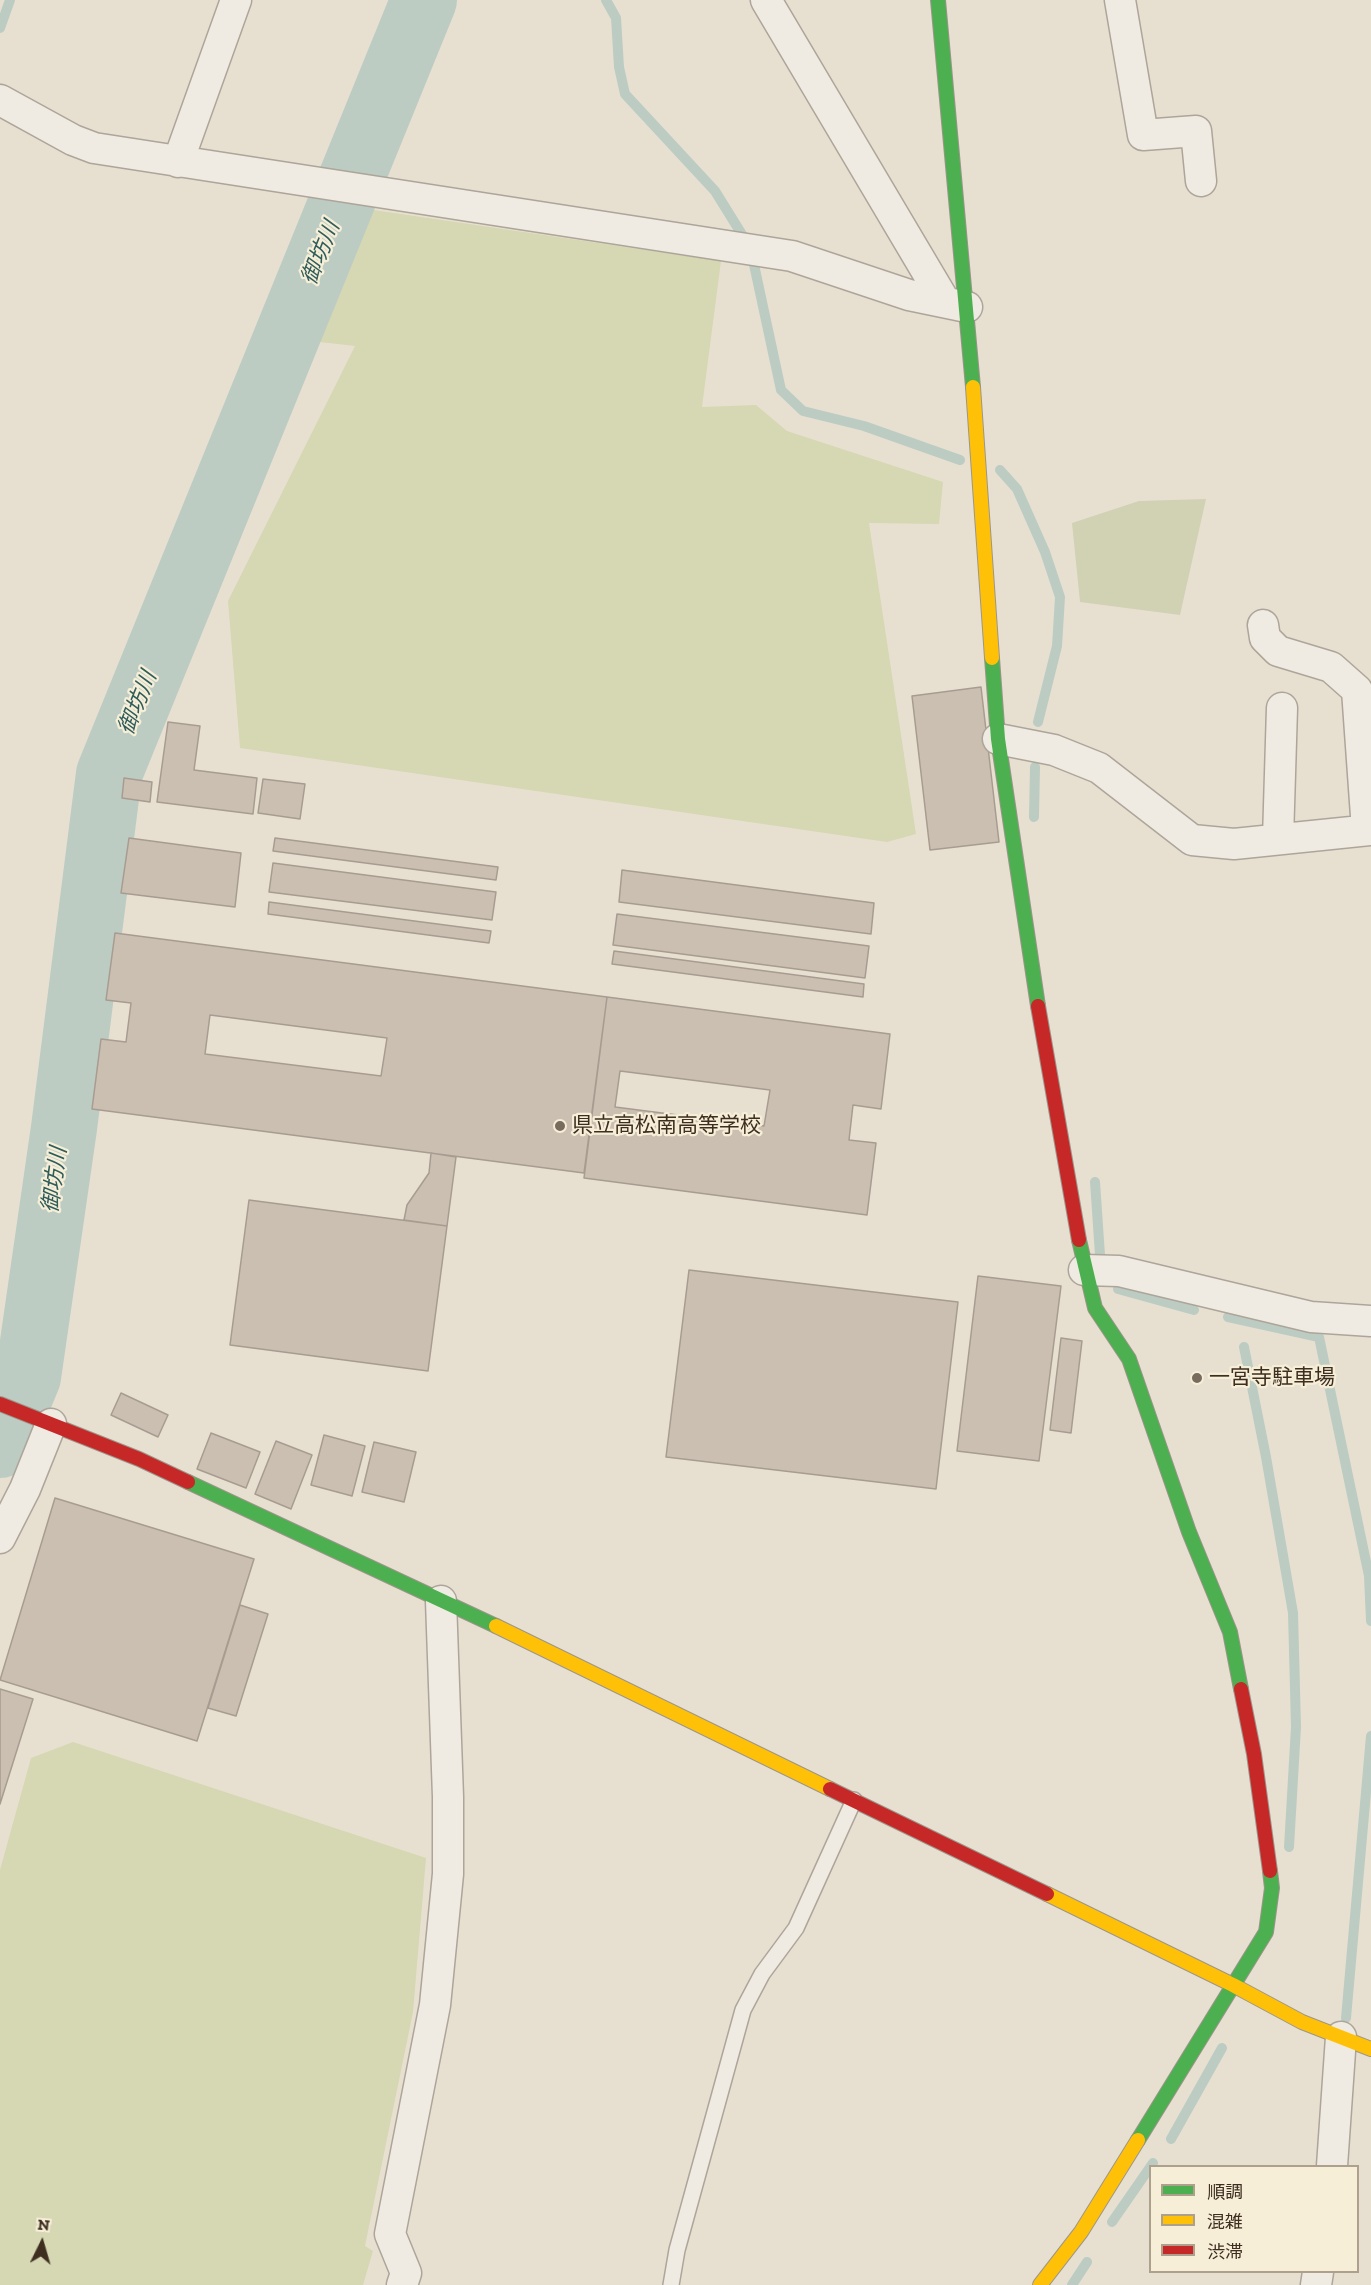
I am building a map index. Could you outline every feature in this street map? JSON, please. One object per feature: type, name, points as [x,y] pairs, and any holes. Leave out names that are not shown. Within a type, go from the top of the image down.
[{"type":"street","points":[[178,162],[236,0]]},
{"type":"street","points":[[766,0],[956,305]]},
{"type":"street","points":[[938,0],[956,305],[998,739],[1028,951],[1084,1270],[1095,1308],[1129,1359],[1189,1532],[1230,1632],[1254,1754],[1272,1888],[1266,1932],[1081,2232],[1040,2285]]},
{"type":"street","points":[[1120,0],[1143,135],[1196,131],[1201,181]]},
{"type":"street","points":[[0,100],[73,141],[94,148],[792,256],[909,295],[956,305]]},
{"type":"street","points":[[998,739],[1054,750],[1099,768],[1192,840],[1234,844],[1369,830],[1358,690],[1331,667],[1278,651],[1264,638],[1263,625]]},
{"type":"street","points":[[1278,839],[1282,708]]},
{"type":"street","points":[[1084,1270],[1119,1271],[1311,1317],[1371,1321]]},
{"type":"street","points":[[0,1404],[139,1459],[441,1601],[1233,1985],[1302,2022],[1371,2049]]},
{"type":"street","points":[[0,1538],[26,1489],[47,1423]]},
{"type":"street","points":[[402,2285],[406,2273],[390,2234],[435,2005],[448,1874],[448,1797],[441,1601]]},
{"type":"street","points":[[1332,2165],[1341,2037]]},
{"type":"lane","points":[[671,2285],[677,2250],[743,2010],[762,1974],[796,1928],[854,1800]]},
{"type":"green space","points":[[367,209],[721,261],[702,407],[756,405],[787,431],[943,482],[939,524],[869,523],[916,834],[887,842],[240,748],[228,601],[355,346],[311,341]]},
{"type":"green space","points":[[1206,499],[1180,615],[1080,602],[1072,523],[1139,501]]},
{"type":"green space","points":[[73,1742],[426,1858],[413,2012],[365,2246],[373,2251],[363,2285],[0,2285],[0,1870],[31,1758]]},
{"type":"building","points":[[981,687],[999,842],[930,850],[912,696]]},
{"type":"building","points":[[168,722],[200,726],[194,770],[257,778],[253,814],[157,802]]},
{"type":"building","points":[[124,778],[152,782],[150,802],[122,798]]},
{"type":"building","points":[[263,779],[305,784],[300,819],[258,813]]},
{"type":"building","points":[[129,838],[241,853],[235,907],[121,893]]},
{"type":"building","points":[[275,838],[498,867],[496,880],[273,851]]},
{"type":"building","points":[[273,863],[496,892],[492,920],[269,892]]},
{"type":"building","points":[[622,870],[874,903],[871,934],[619,902]]},
{"type":"building","points":[[269,902],[491,931],[489,943],[268,914]]},
{"type":"building","points":[[617,914],[869,946],[865,978],[613,945]]},
{"type":"building","points":[[115,933],[607,997],[584,1173],[92,1109],[101,1039],[126,1042],[131,1003],[106,1000]],"holes":[[[210,1015],[387,1038],[381,1076],[205,1054]]]},
{"type":"building","points":[[614,951],[864,984],[863,997],[612,964]]},
{"type":"building","points":[[607,997],[890,1034],[881,1109],[853,1105],[849,1140],[876,1143],[867,1215],[584,1178]],"holes":[[[620,1071],[770,1090],[764,1126],[615,1107]]]},
{"type":"building","points":[[431,1153],[456,1157],[447,1226],[404,1220],[407,1205],[429,1173]]},
{"type":"building","points":[[249,1200],[447,1226],[428,1371],[230,1345]]},
{"type":"building","points":[[689,1270],[958,1302],[936,1489],[666,1457]]},
{"type":"building","points":[[978,1276],[1061,1286],[1039,1461],[957,1451]]},
{"type":"building","points":[[1061,1338],[1082,1341],[1071,1433],[1050,1430]]},
{"type":"building","points":[[121,1393],[168,1415],[158,1437],[111,1415]]},
{"type":"building","points":[[211,1433],[260,1452],[246,1488],[197,1469]]},
{"type":"building","points":[[324,1435],[365,1446],[352,1496],[311,1485]]},
{"type":"building","points":[[276,1441],[312,1455],[291,1509],[255,1494]]},
{"type":"building","points":[[374,1442],[416,1452],[404,1502],[362,1492]]},
{"type":"building","points":[[55,1498],[254,1559],[197,1741],[0,1680]]},
{"type":"building","points":[[240,1605],[268,1614],[236,1716],[208,1708]]},
{"type":"building","points":[[0,1689],[33,1699],[0,1804]]},
{"type":"waterway","points":[[0,28],[10,0]]},
{"type":"waterway","name":"御坊川","points":[[0,1445],[28,1377],[64,1128],[109,774],[424,0]]},
{"type":"waterway","points":[[606,0],[616,18],[619,67],[625,94],[715,191],[746,241]]},
{"type":"waterway","points":[[753,260],[781,390],[803,411],[864,426],[960,460]]},
{"type":"waterway","points":[[1000,470],[1017,489],[1045,552],[1060,597],[1057,646],[1038,722]]},
{"type":"waterway","points":[[1034,817],[1035,767]]},
{"type":"waterway","points":[[1095,1182],[1100,1255]]},
{"type":"waterway","points":[[1118,1289],[1194,1310]]},
{"type":"waterway","points":[[1228,1317],[1319,1337],[1369,1576],[1371,1621]]},
{"type":"waterway","points":[[1244,1347],[1293,1613],[1296,1727],[1289,1847]]},
{"type":"waterway","points":[[1346,2018],[1371,1736]]},
{"type":"waterway","points":[[1171,2139],[1222,2048]]},
{"type":"waterway","points":[[1112,2222],[1149,2169]]},
{"type":"waterway","points":[[1072,2285],[1087,2262]]},
{"type":"traffic: fast","points":[[938,0],[973,387]]},
{"type":"traffic: fast","points":[[992,658],[998,739],[1038,1006]]},
{"type":"traffic: fast","points":[[1079,1240],[1095,1308],[1129,1359],[1189,1532],[1230,1632],[1241,1689]]},
{"type":"traffic: fast","points":[[188,1482],[496,1626]]},
{"type":"traffic: fast","points":[[1138,2140],[1266,1932],[1272,1888],[1270,1871]]},
{"type":"traffic: slow","points":[[973,387],[992,658]]},
{"type":"traffic: slow","points":[[496,1626],[830,1789]]},
{"type":"traffic: slow","points":[[1047,1894],[1233,1985],[1302,2022],[1371,2049]]},
{"type":"traffic: slow","points":[[1040,2285],[1081,2232],[1138,2140]]},
{"type":"traffic: jam","points":[[1038,1006],[1079,1240]]},
{"type":"traffic: jam","points":[[0,1404],[139,1459],[188,1482]]},
{"type":"traffic: jam","points":[[1241,1689],[1254,1754],[1270,1871]]},
{"type":"traffic: jam","points":[[830,1789],[1047,1894]]},
{"type":"place","name":"県立高松南高等学校","points":[[560,1126]]},
{"type":"place","name":"一宮寺駐車場","points":[[1197,1378]]}]
